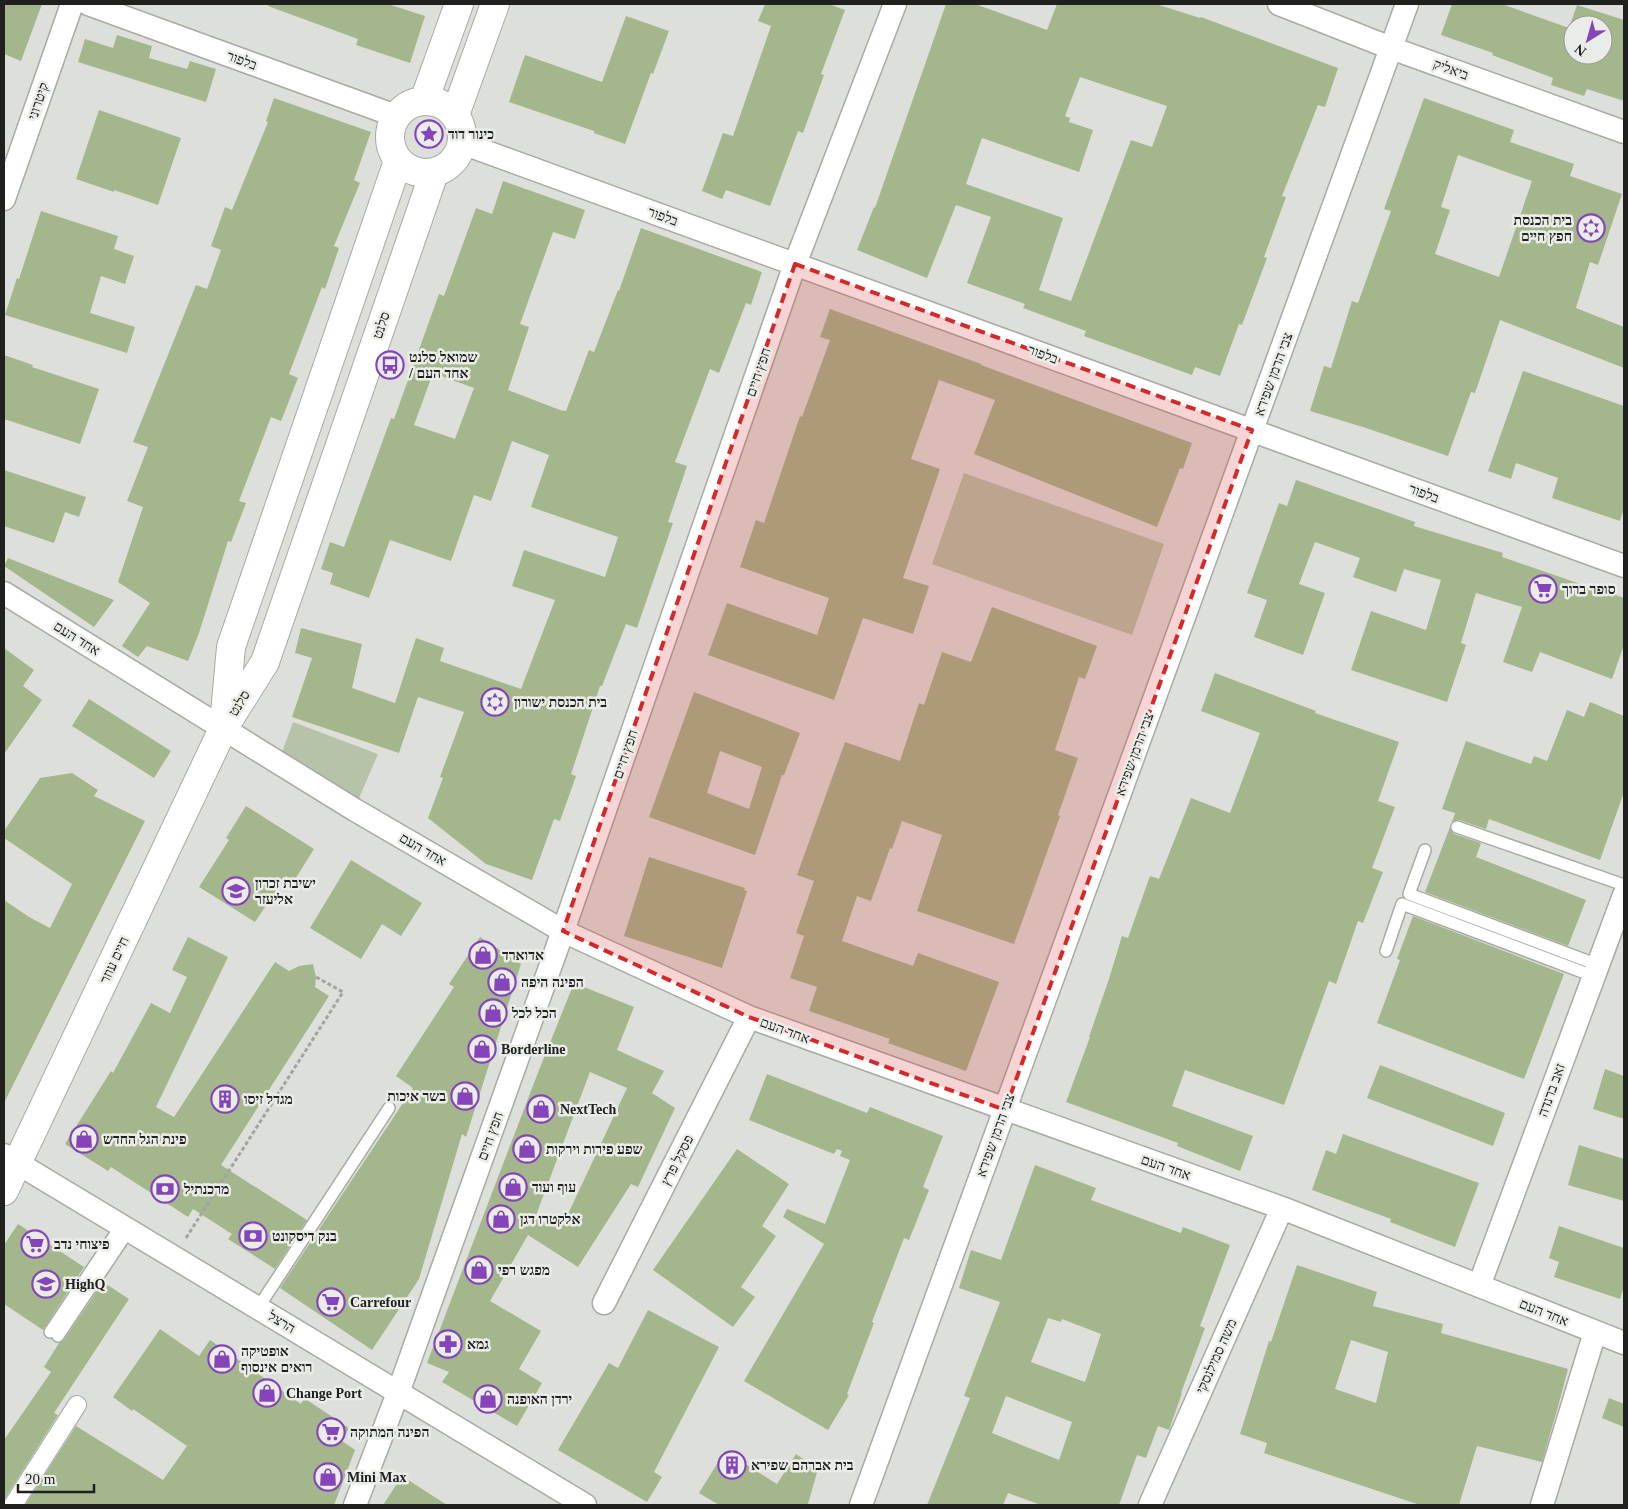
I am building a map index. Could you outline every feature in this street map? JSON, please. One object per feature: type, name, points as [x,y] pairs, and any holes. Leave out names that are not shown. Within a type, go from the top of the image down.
[{"type":"street","name":"קיטרוני","points":[[4,199],[72,4]]},
{"type":"street","name":"בלפור","points":[[88,4],[396,116]]},
{"type":"street","points":[[424,101],[459,4]]},
{"type":"street","points":[[455,115],[495,4]]},
{"type":"street","name":"חפץ חיים","points":[[355,1505],[398,1393],[563,931],[795,264],[894,4]]},
{"type":"street","name":"ביאליק","points":[[1279,4],[1391,48],[1624,132]]},
{"type":"street","name":"צבי הרמן שפירא","points":[[861,1505],[1407,4]]},
{"type":"street","points":[[424,101],[441,104],[455,115],[460,124],[462,143],[459,153],[453,162],[444,169],[424,174],[405,168],[398,161],[392,151],[389,139],[391,126],[396,116],[414,102],[424,101]]},
{"type":"street","name":"בלפור","points":[[462,143],[1624,566]]},
{"type":"street","name":"סלנט","points":[[223,728],[231,647],[398,161]]},
{"type":"street","name":"סלנט","points":[[223,728],[265,662],[434,173]]},
{"type":"street","name":"אחד העם","points":[[4,593],[355,810],[563,931],[749,1017],[1282,1208],[1624,1343]]},
{"type":"street","name":"חיים עוזר","points":[[4,1191],[10,1159],[223,728]]},
{"type":"street","name":"זאב ברנדה","points":[[1479,1286],[1624,895]]},
{"type":"street","name":"פסקל פרץ","points":[[604,1302],[749,1017]]},
{"type":"street","name":"הרצל","points":[[10,1159],[585,1505]]},
{"type":"street","name":"משה סמילנסקי","points":[[1150,1505],[1282,1208]]},
{"type":"street","points":[[1542,1505],[1595,1332]]},
{"type":"street","points":[[13,1505],[78,1405]]},
{"type":"lane","points":[[1457,827],[1624,885]]},
{"type":"lane","points":[[1425,850],[1408,894],[1596,971]]},
{"type":"lane","points":[[1386,951],[1402,904],[1596,971]]},
{"type":"lane","points":[[258,1308],[388,1108]]},
{"type":"lane","points":[[54,1334],[125,1228]]},
{"type":"path","points":[[173,1257],[343,992],[316,976]]},
{"type":"highlighted area","points":[[795,264],[1252,430],[1005,1110],[749,1017],[563,931]]},
{"type":"green space","points":[[964,473],[1164,544],[1132,635],[932,564]]},
{"type":"green space","points":[[293,722],[378,754],[357,803],[280,758]]},
{"type":"building","points":[[4,4],[42,4],[21,61],[4,54]]},
{"type":"building","points":[[269,4],[388,4],[425,16],[410,63],[356,45],[358,39],[268,6]]},
{"type":"building","points":[[765,4],[829,4],[845,10],[821,74],[824,75],[803,133],[798,131],[770,206],[726,190],[722,199],[702,191],[723,133],[733,136],[771,26],[758,21]]},
{"type":"building","points":[[946,4],[975,4],[1047,30],[1057,4],[1156,4],[1201,17],[1338,68],[1325,107],[1318,105],[1282,196],[1286,197],[1264,257],[1267,258],[1242,325],[1239,324],[1220,376],[1195,367],[1192,375],[1084,336],[1086,331],[1023,308],[1025,304],[967,283],[991,217],[956,205],[927,278],[857,250],[875,208]],"holes":[[[1080,77],[1167,106],[1152,147],[1131,140],[1071,301],[1039,290],[1063,218],[966,184],[982,138],[1079,172],[1093,130],[1069,122],[1070,118],[1065,116]]]},
{"type":"building","points":[[1452,4],[1502,4],[1563,26],[1563,65],[1613,65],[1613,16],[1624,20],[1624,101],[1587,89],[1584,96],[1551,85],[1553,78],[1492,55],[1493,53],[1441,35]]},
{"type":"building","points":[[1577,5],[1608,15],[1574,15]]},
{"type":"building","points":[[626,16],[669,31],[653,74],[651,73],[625,144],[594,133],[594,131],[509,102],[525,55],[602,82]]},
{"type":"building","points":[[117,35],[152,46],[149,58],[187,69],[190,61],[216,69],[206,102],[78,62],[85,39],[113,48]]},
{"type":"building","points":[[274,98],[371,132],[354,180],[360,183],[334,246],[339,248],[325,289],[322,287],[289,374],[298,378],[281,421],[271,417],[239,501],[246,503],[231,542],[228,541],[199,633],[188,661],[147,646],[138,657],[122,646],[150,603],[118,582],[143,507],[127,501],[148,447],[133,442],[196,285],[207,289],[221,250],[211,246],[225,207],[232,210],[268,122],[266,121]]},
{"type":"building","points":[[1424,98],[1514,130],[1510,142],[1574,164],[1570,176],[1622,194],[1598,265],[1590,262],[1576,308],[1624,327],[1624,368],[1500,320],[1475,393],[1471,392],[1448,456],[1310,411],[1324,366],[1331,368],[1352,301],[1358,303],[1391,211],[1384,209]],"holes":[[[1458,155],[1532,181],[1499,277],[1435,254],[1450,210],[1441,207]]]},
{"type":"building","points":[[99,110],[181,138],[158,205],[76,179]]},
{"type":"building","points":[[503,181],[585,210],[575,239],[553,232],[520,324],[529,327],[508,390],[560,410],[566,411],[589,350],[594,352],[619,291],[641,228],[762,272],[751,305],[746,303],[719,373],[710,369],[675,462],[687,466],[668,522],[673,523],[637,628],[626,624],[602,686],[600,686],[571,774],[576,776],[560,821],[554,819],[532,880],[486,864],[428,818],[443,778],[440,777],[464,712],[418,697],[399,753],[292,717],[312,658],[295,653],[301,628],[362,644],[352,688],[395,703],[416,638],[444,648],[440,661],[521,689],[555,600],[512,586],[524,550],[605,577],[618,537],[531,507],[549,455],[512,441],[491,501],[474,495],[451,561],[390,540],[369,598],[330,584],[333,573],[321,569],[330,542],[344,547],[391,418],[394,419],[439,294],[444,296],[476,208],[492,214]],"holes":[[[433,373],[474,388],[455,439],[414,425]]]},
{"type":"building","points":[[41,211],[118,236],[114,249],[134,256],[125,284],[101,276],[90,313],[135,327],[127,353],[5,315]]},
{"type":"building","points":[[830,309],[1192,443],[1183,469],[1180,468],[1157,527],[974,454],[995,400],[939,380],[911,459],[940,469],[903,578],[929,586],[913,634],[863,618],[834,700],[708,655],[727,603],[817,635],[829,598],[740,567],[756,520],[764,523],[800,416],[802,417],[830,340],[820,337]]},
{"type":"building","points":[[4,355],[33,365],[32,367],[99,389],[80,444],[4,419]]},
{"type":"building","points":[[1523,371],[1624,406],[1624,508],[1620,521],[1552,498],[1558,478],[1516,463],[1511,479],[1488,471]]},
{"type":"building","points":[[4,470],[86,497],[79,517],[65,512],[54,543],[4,526]]},
{"type":"building","points":[[1296,480],[1415,522],[1414,526],[1503,553],[1502,557],[1624,598],[1624,645],[1612,679],[1540,652],[1532,672],[1503,662],[1522,607],[1476,593],[1461,643],[1466,645],[1447,702],[1351,670],[1371,611],[1426,630],[1441,580],[1404,569],[1396,592],[1353,577],[1360,558],[1315,542],[1299,584],[1325,593],[1303,655],[1254,637],[1267,600],[1247,593],[1279,503],[1287,506]]},
{"type":"building","points":[[8,558],[114,600],[94,627],[4,566]]},
{"type":"building","points":[[992,607],[1097,646],[1085,679],[1079,677],[1055,750],[1078,758],[1058,815],[1060,816],[1014,944],[917,911],[942,835],[902,821],[871,901],[857,896],[842,941],[913,966],[918,953],[999,982],[966,1071],[888,1043],[890,1039],[809,1011],[817,987],[790,978],[804,936],[796,933],[814,881],[797,875],[845,742],[900,761],[919,703],[924,705],[942,652],[971,662]]},
{"type":"building","points":[[4,648],[34,670],[23,686],[42,700],[4,754]]},
{"type":"building","points":[[1215,673],[1316,711],[1315,713],[1399,742],[1378,801],[1395,807],[1372,868],[1383,872],[1363,923],[1358,921],[1336,984],[1329,981],[1284,1105],[1185,1070],[1172,1106],[1253,1136],[1240,1171],[1177,1146],[1178,1143],[1066,1102],[1090,1037],[1122,936],[1128,938],[1150,876],[1159,879],[1191,798],[1230,813],[1260,733],[1201,711]]},
{"type":"building","points":[[694,692],[800,733],[784,775],[782,775],[755,855],[649,817]],"holes":[[[720,751],[762,767],[749,809],[707,793]]]},
{"type":"building","points":[[89,699],[171,751],[154,778],[72,726]]},
{"type":"building","points":[[1590,702],[1624,716],[1624,792],[1600,860],[1489,819],[1486,829],[1459,820],[1452,822],[1455,813],[1442,809],[1466,741],[1531,764],[1534,756],[1547,761],[1567,710],[1584,717]]},
{"type":"building","points":[[72,773],[98,790],[94,796],[145,821],[4,1103],[4,900],[29,917],[50,928],[72,884],[4,838],[4,831],[40,778]]},
{"type":"building","points":[[246,806],[314,849],[294,881],[286,876],[255,922],[199,887],[229,840],[226,838]]},
{"type":"building","points":[[1450,827],[1454,834],[1481,843],[1476,857],[1586,900],[1568,946],[1425,892]]},
{"type":"building","points":[[649,857],[745,888],[744,890],[747,891],[722,968],[624,936]]},
{"type":"building","points":[[351,860],[422,903],[401,936],[382,924],[361,959],[310,928]]},
{"type":"building","points":[[1413,916],[1564,974],[1524,1079],[1377,1023],[1400,960],[1397,959]]},
{"type":"building","points":[[188,937],[228,957],[156,1107],[174,1117],[275,962],[289,971],[299,966],[313,964],[316,977],[315,987],[329,996],[221,1165],[307,1220],[275,1269],[228,1239],[232,1234],[193,1209],[188,1217],[111,1167],[108,1171],[65,1144],[111,1071],[113,1073],[151,1003],[170,1013],[187,977],[172,970]]},
{"type":"building","points":[[480,937],[521,964],[466,1137],[462,1134],[419,1279],[372,1350],[280,1288],[413,1088],[396,1076],[454,987],[449,984]]},
{"type":"building","points":[[574,983],[634,1007],[617,1050],[664,1071],[652,1093],[675,1108],[638,1187],[631,1184],[578,1267],[528,1235],[490,1301],[541,1331],[519,1369],[542,1383],[517,1426],[442,1382],[449,1372],[427,1363]],"holes":[[[590,1072],[627,1088],[561,1229],[535,1218]]]},
{"type":"building","points":[[1380,1065],[1505,1113],[1493,1146],[1367,1098]]},
{"type":"building","points":[[1605,1069],[1624,1076],[1624,1119],[1593,1109]]},
{"type":"building","points":[[767,1074],[867,1113],[870,1107],[943,1136],[923,1187],[929,1190],[909,1240],[904,1238],[872,1322],[874,1323],[847,1394],[849,1395],[828,1430],[744,1381],[824,1244],[783,1217],[787,1209],[825,1224],[850,1160],[840,1156],[842,1151],[837,1149],[834,1154],[749,1120]]},
{"type":"building","points":[[1343,1134],[1479,1183],[1455,1247],[1390,1222],[1391,1219],[1312,1190],[1326,1150],[1336,1154]]},
{"type":"building","points":[[1579,1145],[1624,1159],[1624,1201],[1568,1185]]},
{"type":"building","points":[[737,1149],[789,1184],[762,1226],[776,1236],[741,1287],[755,1297],[733,1327],[653,1270]]},
{"type":"building","points":[[1035,1165],[1096,1188],[1091,1200],[1181,1233],[1183,1227],[1230,1245],[1200,1326],[1205,1328],[1169,1430],[1158,1426],[1146,1458],[1137,1455],[1119,1505],[1041,1505],[1008,1493],[1003,1505],[927,1505],[970,1398],[964,1396],[1000,1302],[959,1288],[971,1250],[1001,1260]],"holes":[[[1048,1318],[1061,1322],[1062,1319],[1101,1334],[1085,1382],[1031,1362]],[[1006,1396],[1072,1422],[1059,1460],[992,1433]]]},
{"type":"building","points":[[18,1224],[84,1267],[43,1330],[4,1304],[4,1245]]},
{"type":"building","points":[[1559,1226],[1624,1248],[1624,1287],[1620,1299],[1554,1277],[1559,1262],[1549,1258]]},
{"type":"building","points":[[1297,1265],[1377,1292],[1373,1306],[1443,1324],[1441,1333],[1568,1369],[1542,1462],[1477,1446],[1459,1505],[1420,1505],[1264,1453],[1267,1443],[1240,1434],[1269,1341],[1271,1342]],"holes":[[[1351,1340],[1388,1352],[1376,1403],[1335,1389]]]},
{"type":"building","points":[[103,1282],[129,1299],[54,1413],[58,1415],[4,1500],[4,1440],[51,1372],[44,1367],[59,1343],[64,1340]]},
{"type":"building","points":[[648,1310],[719,1347],[654,1472],[662,1477],[647,1502],[558,1450],[609,1363],[618,1368]]},
{"type":"building","points":[[160,1329],[199,1356],[210,1340],[301,1404],[304,1398],[349,1428],[342,1441],[355,1450],[334,1505],[25,1505],[76,1426],[163,1480],[187,1446],[113,1397]]},
{"type":"building","points":[[1609,1398],[1624,1404],[1624,1427],[1602,1418]]},
{"type":"building","points":[[725,1451],[777,1484],[796,1454],[818,1469],[808,1504],[810,1505],[719,1505],[699,1493]]},
{"type":"building","points":[[402,1476],[447,1505],[383,1505]]},
{"type":"place","name":"כינור דוד","points":[[429,134]]},
{"type":"place","name":"בית הכנסת חפץ חיים","points":[[1591,228]]},
{"type":"place","name":"שמואל סלנט / אחד העם","points":[[390,365]]},
{"type":"place","name":"סופר ברוך","points":[[1543,589]]},
{"type":"place","name":"בית הכנסת ישורון","points":[[495,702]]},
{"type":"place","name":"ישיבת זכרון אליעזר","points":[[236,891]]},
{"type":"place","name":"אדוארד","points":[[483,955]]},
{"type":"place","name":"הפינה היפה","points":[[502,982]]},
{"type":"place","name":"הכל לכל","points":[[493,1013]]},
{"type":"place","name":"Borderline","points":[[482,1049]]},
{"type":"place","name":"בשר איכות","points":[[465,1096]]},
{"type":"place","name":"מגדל זיסו","points":[[225,1099]]},
{"type":"place","name":"NextTech","points":[[541,1109]]},
{"type":"place","name":"פינת הגל החדש","points":[[84,1139]]},
{"type":"place","name":"שפע פירות וירקות","points":[[527,1149]]},
{"type":"place","name":"עוף ועוד","points":[[513,1187]]},
{"type":"place","name":"מרכנתיל","points":[[165,1189]]},
{"type":"place","name":"אלקטרו דגן","points":[[501,1219]]},
{"type":"place","name":"בנק דיסקונט","points":[[253,1236]]},
{"type":"place","name":"פיצוחי נדב","points":[[35,1244]]},
{"type":"place","name":"מפגש רפי","points":[[479,1270]]},
{"type":"place","name":"HighQ","points":[[46,1284]]},
{"type":"place","name":"Carrefour","points":[[331,1302]]},
{"type":"place","name":"גמא","points":[[448,1344]]},
{"type":"place","name":"אופטיקה רואים אינסוף","points":[[222,1359]]},
{"type":"place","name":"Change Port","points":[[267,1393]]},
{"type":"place","name":"ירדן האופנה","points":[[488,1399]]},
{"type":"place","name":"הפינה המתוקה","points":[[331,1432]]},
{"type":"place","name":"בית אברהם שפירא","points":[[732,1465]]},
{"type":"place","name":"Mini Max","points":[[328,1477]]}]
